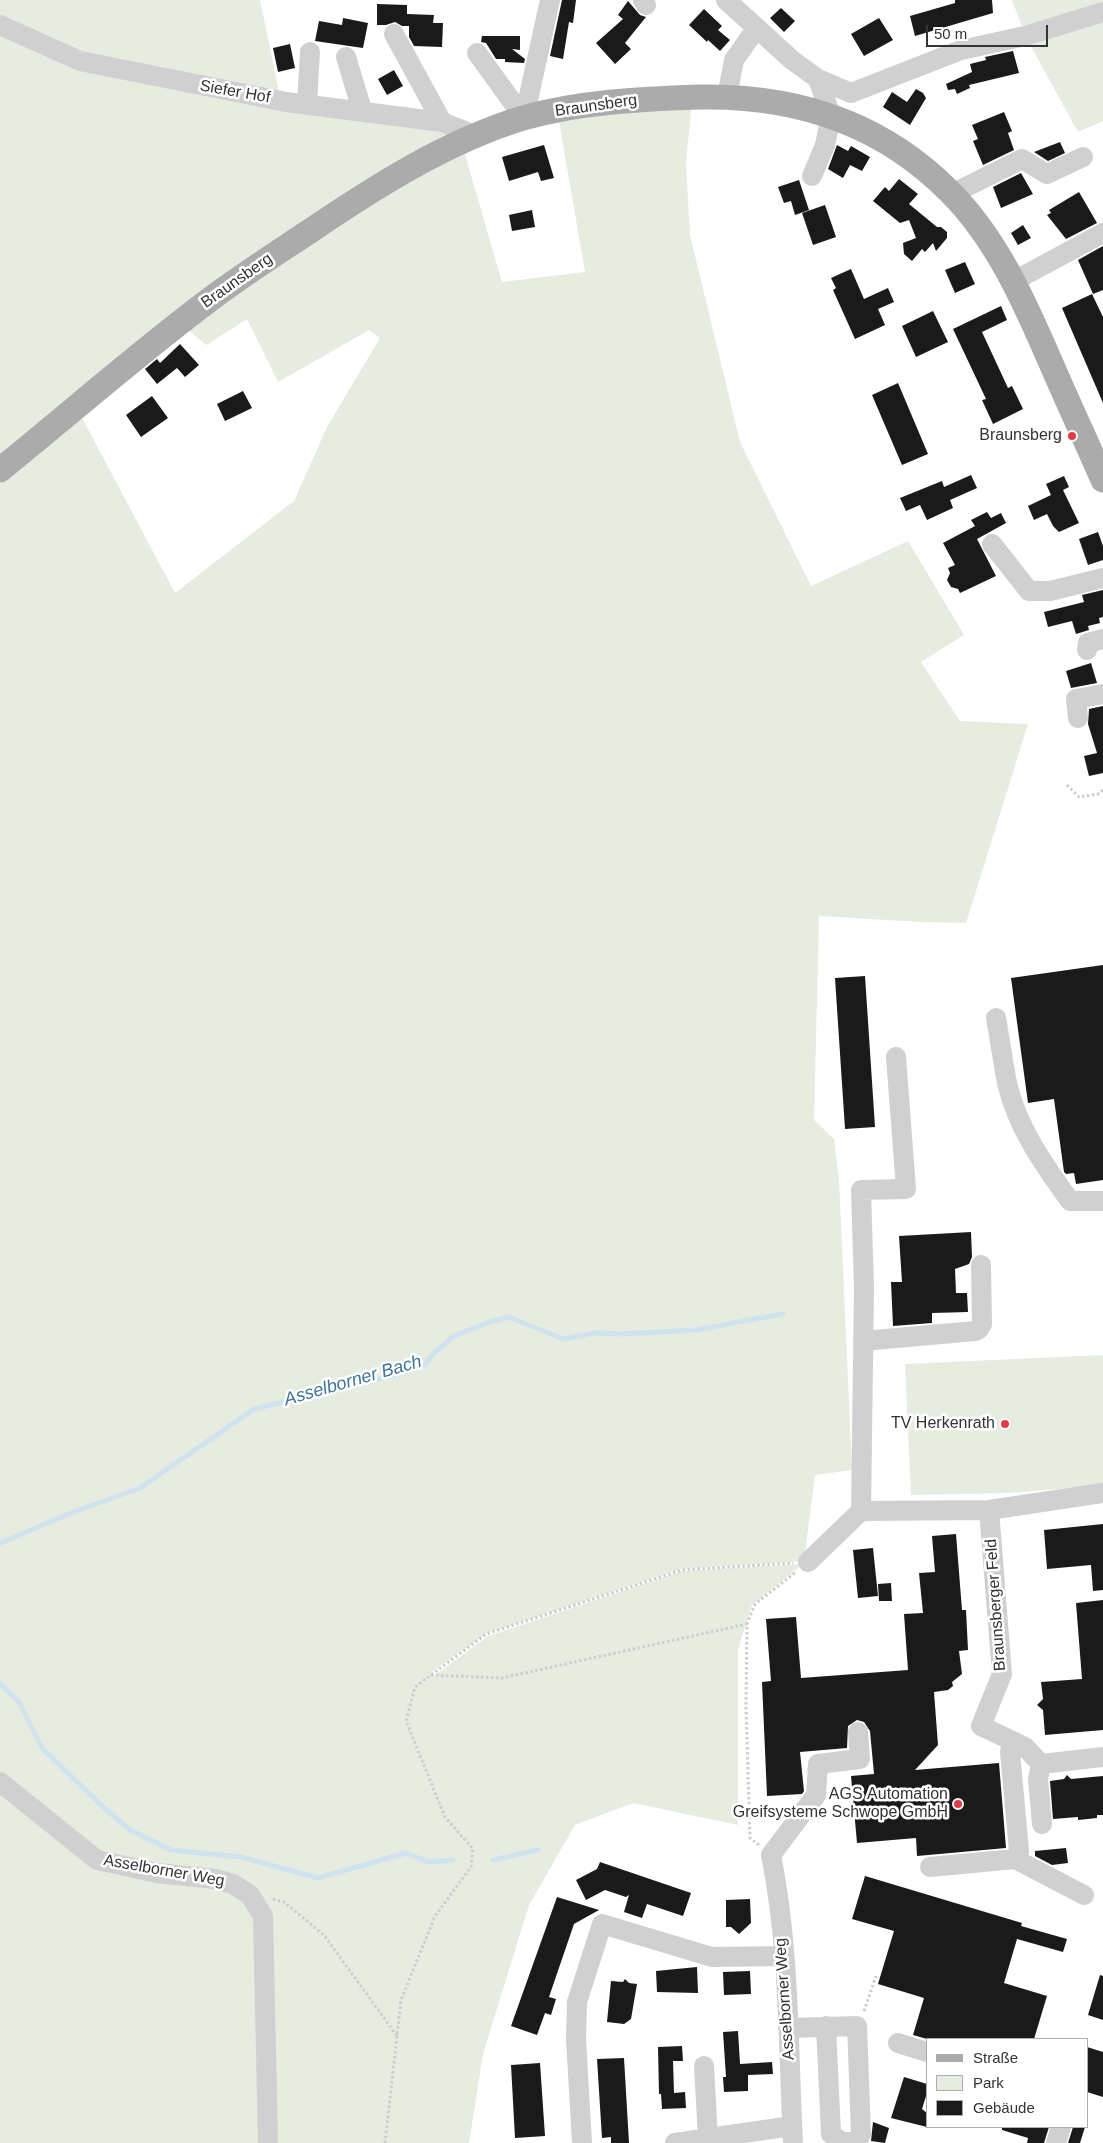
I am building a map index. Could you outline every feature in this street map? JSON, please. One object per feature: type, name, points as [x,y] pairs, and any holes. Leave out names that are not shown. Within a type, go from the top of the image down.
[{"type":"main road","name":"Braunsberg","points":[[0,470],[145,350],[247,274],[354,201],[417,164],[477,136],[524,118],[596,104],[636,100],[727,97],[773,100],[831,116],[872,134],[903,152],[952,194],[972,219],[1014,281],[1103,480]]},
{"type":"street","points":[[524,118],[550,0]]},
{"type":"street","points":[[726,0],[792,60],[818,79],[851,93],[961,50],[1024,36],[1103,12]]},
{"type":"street","name":"Siefer Hof","points":[[0,25],[80,61],[210,88],[307,104],[442,122],[477,136]]},
{"type":"street","points":[[727,97],[734,60],[756,29]]},
{"type":"street","points":[[394,34],[442,122]]},
{"type":"street","points":[[307,104],[310,52]]},
{"type":"street","points":[[477,53],[524,118]]},
{"type":"street","points":[[346,57],[362,110]]},
{"type":"street","points":[[812,176],[825,144],[831,116],[818,79]]},
{"type":"street","points":[[952,194],[1022,159],[1047,174],[1083,157]]},
{"type":"street","points":[[1014,281],[1103,233]]},
{"type":"street","points":[[992,544],[1028,591],[1050,591],[1103,578]]},
{"type":"street","points":[[1078,718],[1076,699],[1103,694]]},
{"type":"street","points":[[996,1018],[1008,1084],[1018,1115],[1040,1159],[1070,1201],[1103,1201]]},
{"type":"street","points":[[861,1511],[863,1341],[861,1190],[906,1189],[896,1057]]},
{"type":"street","points":[[863,1341],[980,1329],[982,1324],[981,1265]]},
{"type":"street","points":[[808,1562],[861,1511],[989,1510],[1103,1494]]},
{"type":"street","name":"Braunsberger Feld","points":[[989,1510],[1002,1674],[981,1726],[1012,1741]]},
{"type":"street","points":[[771,1855],[816,1795],[818,1764],[860,1759],[858,1732]]},
{"type":"street","points":[[1015,1859],[1019,1851],[1010,1752],[1012,1741],[1025,1747],[1041,1764]]},
{"type":"street","points":[[1041,1764],[1103,1757]]},
{"type":"street","points":[[1041,1764],[1038,1779],[1042,1824]]},
{"type":"street","name":"Asselborner Weg","points":[[0,1782],[97,1860],[158,1873],[214,1879],[233,1884],[250,1895],[263,1916],[268,2143]]},
{"type":"street","name":"Asselborner Weg","points":[[771,1855],[777,1884],[783,1956],[793,2134]]},
{"type":"street","points":[[930,1867],[1015,1859],[1084,1895]]},
{"type":"street","points":[[582,2143],[576,2039],[577,2002],[602,1924],[712,1957],[783,1956]]},
{"type":"street","points":[[788,2028],[826,2026],[857,2026],[861,2134],[857,2142],[842,2142],[831,2134],[826,2026]]},
{"type":"street","points":[[898,2043],[926,2052]]},
{"type":"street","points":[[704,2066],[708,2138]]},
{"type":"street","points":[[1056,2143],[1061,2128]]},
{"type":"street","points":[[676,2143],[708,2138],[793,2134]]},
{"type":"path","points":[[1067,785],[1079,797],[1098,794],[1103,790]]},
{"type":"path","points":[[771,1855],[750,1838],[746,1705],[747,1624],[755,1604],[808,1562]]},
{"type":"path","points":[[385,2143],[401,2000],[435,1916],[471,1867],[473,1849],[445,1817],[406,1721],[415,1687],[486,1634],[682,1570],[808,1562]]},
{"type":"path","points":[[431,1675],[502,1678],[747,1624]]},
{"type":"path","points":[[250,1895],[284,1902],[324,1935],[398,2037]]},
{"type":"path","points":[[857,2026],[876,1976]]},
{"type":"green space","points":[[0,0],[260,0],[280,97],[80,58],[0,21]]},
{"type":"green space","points":[[1012,0],[1103,0],[1103,8],[1024,32]]},
{"type":"green space","points":[[1103,14],[1103,121],[1078,132],[1027,39]]},
{"type":"green space","points":[[0,28],[79,64],[429,128],[453,137],[0,455]]},
{"type":"green space","points":[[641,108],[691,110],[686,164],[690,235],[740,442],[811,586],[908,541],[964,635],[921,662],[960,721],[1028,724],[966,923],[819,916],[814,1120],[834,1139],[839,1180],[852,1470],[815,1475],[804,1561],[681,1569],[487,1633],[433,1671],[434,1676],[488,1636],[683,1571],[803,1564],[752,1605],[738,1649],[738,1825],[633,1803],[575,1825],[529,1905],[483,2054],[469,2143],[270,2143],[254,1896],[99,1857],[0,1776],[0,480],[80,414],[175,593],[294,501],[327,427],[380,338],[369,330],[278,382],[247,319],[206,345],[185,327],[251,280],[463,148],[502,282],[585,272],[558,115]]},
{"type":"green space","name":"TV Herkenrath","points":[[1103,1355],[1103,1485],[1010,1493],[911,1495],[905,1364]]},
{"type":"green space","points":[[0,1786],[74,1847],[233,1888],[261,1917],[264,2143],[0,2143]]},
{"type":"building","points":[[562,0],[576,0],[573,23],[569,22],[563,59],[550,56]]},
{"type":"building","points":[[955,0],[992,0],[993,13],[915,36],[910,16],[955,3]]},
{"type":"building","points":[[628,1],[640,15],[646,17],[625,43],[631,49],[615,64],[596,43],[623,19],[618,15]]},
{"type":"building","points":[[377,4],[407,5],[407,14],[434,15],[433,23],[443,23],[442,47],[414,46],[409,37],[409,26],[402,26],[395,22],[377,25]]},
{"type":"building","points":[[781,8],[795,21],[784,32],[770,18]]},
{"type":"building","points":[[704,9],[722,26],[718,30],[730,40],[720,51],[689,25]]},
{"type":"building","points":[[343,18],[368,23],[363,48],[315,41],[319,21],[342,25]]},
{"type":"building","points":[[879,18],[893,40],[864,56],[851,34]]},
{"type":"building","points":[[482,36],[520,36],[520,50],[512,49],[525,59],[524,63],[505,62],[505,59],[496,59],[486,43],[481,42]]},
{"type":"building","points":[[290,44],[295,68],[278,72],[273,48]]},
{"type":"building","points":[[1013,51],[1019,73],[969,85],[970,88],[957,94],[955,89],[948,90],[946,84],[972,72],[970,64],[986,60],[985,57]]},
{"type":"building","points":[[394,70],[403,86],[387,95],[378,79]]},
{"type":"building","points":[[916,89],[923,93],[926,98],[910,125],[883,107],[892,92],[907,102]]},
{"type":"building","points":[[1004,112],[1012,131],[1008,133],[1014,150],[983,165],[973,141],[978,139],[972,125]]},
{"type":"building","points":[[1060,142],[1065,153],[1048,161],[1034,152]]},
{"type":"building","points":[[544,145],[554,178],[541,181],[538,172],[509,181],[502,157]]},
{"type":"building","points":[[837,145],[848,151],[851,146],[870,157],[862,171],[850,165],[843,178],[828,169]]},
{"type":"building","points":[[1021,173],[1033,194],[1001,208],[993,187]]},
{"type":"building","points":[[899,179],[918,194],[909,204],[937,227],[941,227],[947,232],[947,238],[936,251],[933,243],[925,252],[922,249],[912,261],[904,254],[903,243],[916,238],[909,220],[900,223],[873,201],[885,187],[889,191]]},
{"type":"building","points":[[799,180],[809,210],[795,215],[791,201],[784,203],[778,187]]},
{"type":"building","points":[[1079,192],[1097,223],[1066,239],[1047,215],[1051,213],[1049,210]]},
{"type":"building","points":[[825,205],[836,237],[813,245],[802,213]]},
{"type":"building","points":[[532,210],[535,227],[512,231],[509,215]]},
{"type":"building","points":[[1023,225],[1031,238],[1018,245],[1011,233]]},
{"type":"building","points":[[1103,246],[1103,290],[1093,294],[1078,260]]},
{"type":"building","points":[[965,262],[975,284],[955,293],[945,270]]},
{"type":"building","points":[[851,269],[864,299],[888,288],[894,302],[878,309],[885,325],[855,339],[833,290],[836,288],[831,278]]},
{"type":"building","points":[[1092,294],[1103,317],[1103,403],[1062,308]]},
{"type":"building","points":[[1001,306],[1007,320],[982,332],[1008,388],[1012,386],[1023,409],[993,424],[982,400],[986,399],[953,329]]},
{"type":"building","points":[[933,311],[948,342],[916,357],[902,326]]},
{"type":"building","points":[[180,344],[199,365],[185,377],[177,368],[157,384],[145,369],[157,359],[160,363]]},
{"type":"building","points":[[898,383],[928,454],[902,465],[872,395]]},
{"type":"building","points":[[243,391],[252,408],[225,421],[217,404]]},
{"type":"building","points":[[152,396],[168,418],[141,437],[126,415]]},
{"type":"building","points":[[971,475],[977,488],[950,500],[953,508],[927,520],[920,505],[906,511],[900,498],[942,481],[944,487]]},
{"type":"building","points":[[1064,476],[1069,487],[1063,490],[1079,523],[1059,532],[1053,526],[1047,514],[1034,520],[1028,506],[1051,495],[1046,484]]},
{"type":"building","points":[[987,512],[991,518],[1001,513],[1006,523],[977,539],[996,576],[960,593],[958,589],[951,587],[947,580],[950,573],[948,568],[955,565],[943,543],[975,526],[971,520]]},
{"type":"building","points":[[1098,532],[1103,546],[1103,560],[1088,565],[1079,539]]},
{"type":"building","points":[[1103,590],[1103,617],[1099,618],[1100,623],[1088,626],[1089,630],[1076,634],[1072,621],[1048,627],[1044,612],[1084,602],[1082,595]]},
{"type":"building","points":[[1091,663],[1097,683],[1071,688],[1066,671]]},
{"type":"building","points":[[1103,706],[1103,773],[1089,776],[1084,756],[1097,753],[1088,724],[1089,709]]},
{"type":"building","points":[[1103,965],[1103,1180],[1076,1184],[1074,1173],[1066,1174],[1064,1172],[1054,1099],[1028,1103],[1011,978]]},
{"type":"building","points":[[865,976],[875,1127],[845,1129],[835,978]]},
{"type":"building","points":[[971,1232],[972,1257],[969,1264],[955,1269],[956,1293],[967,1293],[968,1312],[932,1313],[932,1323],[893,1326],[891,1282],[902,1282],[899,1236]]},
{"type":"building","points":[[1103,1524],[1103,1590],[1093,1591],[1091,1565],[1047,1569],[1044,1530]]},
{"type":"building","points":[[956,1534],[962,1610],[966,1610],[968,1650],[959,1651],[962,1674],[952,1682],[953,1686],[948,1690],[934,1692],[938,1745],[915,1770],[999,1763],[1006,1848],[917,1856],[916,1838],[857,1843],[851,1776],[874,1774],[870,1731],[864,1722],[857,1720],[848,1726],[847,1748],[800,1752],[804,1791],[802,1794],[767,1796],[762,1682],[771,1681],[766,1619],[796,1617],[801,1678],[908,1670],[904,1614],[923,1613],[919,1573],[935,1572],[932,1536]]},
{"type":"building","points":[[873,1548],[878,1596],[858,1598],[853,1550]]},
{"type":"building","points":[[891,1583],[892,1601],[879,1601],[878,1584]]},
{"type":"building","points":[[1103,1600],[1103,1730],[1045,1735],[1043,1710],[1037,1705],[1043,1699],[1041,1682],[1082,1679],[1076,1603]]},
{"type":"building","points":[[1067,1775],[1071,1779],[1103,1776],[1103,1815],[1097,1815],[1097,1818],[1078,1820],[1078,1817],[1053,1819],[1050,1781],[1064,1779]]},
{"type":"building","points":[[1066,1848],[1068,1863],[1052,1865],[1035,1856],[1035,1851]]},
{"type":"building","points":[[600,1862],[691,1893],[683,1916],[647,1904],[642,1918],[624,1912],[629,1895],[626,1897],[605,1890],[586,1900],[576,1880],[597,1869]]},
{"type":"building","points":[[865,1876],[1022,1923],[1021,1926],[1067,1939],[1063,1952],[1017,1939],[1004,1983],[1047,1996],[1034,2038],[926,2039],[913,2035],[924,1998],[878,1984],[894,1931],[852,1919]]},
{"type":"building","points":[[557,1897],[599,1910],[574,1924],[549,1997],[556,1999],[551,2015],[545,2013],[537,2035],[511,2026]]},
{"type":"building","points":[[750,1899],[751,1923],[739,1934],[731,1927],[726,1927],[726,1900]]},
{"type":"building","points":[[697,1967],[698,1993],[657,1992],[656,1971]]},
{"type":"building","points":[[750,1971],[751,1994],[724,1995],[723,1972]]},
{"type":"building","points":[[1100,1975],[1103,1976],[1103,2020],[1088,2015]]},
{"type":"building","points":[[625,1979],[629,1983],[637,1984],[631,2019],[624,2024],[607,2022],[611,1981],[623,1982]]},
{"type":"building","points":[[738,2031],[740,2064],[772,2062],[773,2074],[748,2075],[748,2091],[724,2092],[723,2077],[726,2077],[723,2032]]},
{"type":"building","points":[[682,2046],[683,2061],[673,2061],[674,2093],[685,2092],[686,2108],[662,2109],[661,2094],[659,2094],[658,2047]]},
{"type":"building","points":[[1088,2047],[1103,2052],[1103,2097],[1088,2092]]},
{"type":"building","points":[[624,2058],[629,2143],[611,2143],[611,2137],[602,2138],[597,2059]]},
{"type":"building","points":[[540,2063],[545,2136],[515,2138],[511,2065]]},
{"type":"building","points":[[904,2077],[926,2084],[926,2096],[922,2109],[926,2112],[926,2127],[891,2118]]},
{"type":"building","points":[[873,2122],[889,2128],[885,2143],[871,2141]]},
{"type":"building","points":[[1002,2128],[1049,2128],[1044,2143],[1027,2143],[1028,2138],[1002,2130]]},
{"type":"building","points":[[1073,2128],[1085,2128],[1080,2143],[1068,2143]]},
{"type":"waterway","name":"Asselborner Bach","points":[[0,1543],[71,1513],[140,1488],[254,1409],[403,1373],[425,1365],[434,1353],[454,1336],[490,1322],[509,1317],[563,1339],[595,1333],[621,1334],[695,1330],[783,1314]]},
{"type":"waterway","name":"Asselborner Bach","points":[[0,1684],[19,1702],[42,1748],[102,1806],[130,1830],[171,1850],[241,1857],[318,1878],[406,1853],[428,1862],[453,1860]]},
{"type":"waterway","name":"Asselborner Bach","points":[[493,1860],[538,1850]]},
{"type":"place","name":"Braunsberg","points":[[1072,436]]},
{"type":"place","name":"TV Herkenrath","points":[[1005,1424]]},
{"type":"place","name":"AGS Automation Greifsysteme Schwope GmbH","points":[[958,1804]]}]
